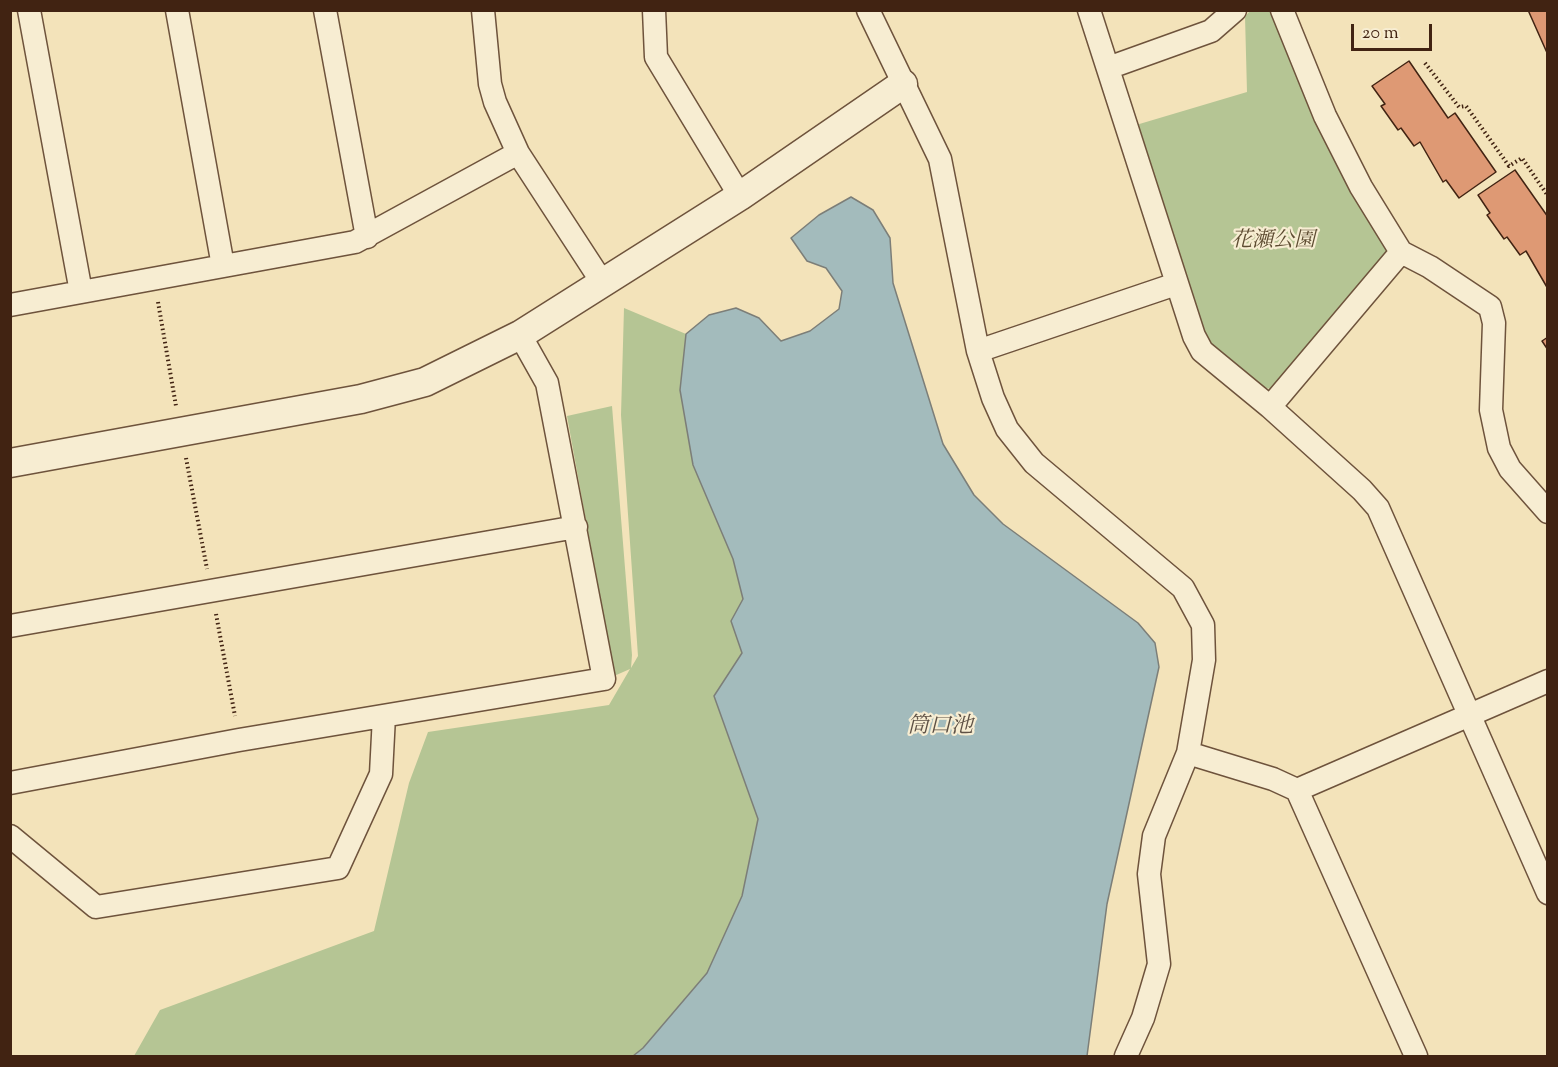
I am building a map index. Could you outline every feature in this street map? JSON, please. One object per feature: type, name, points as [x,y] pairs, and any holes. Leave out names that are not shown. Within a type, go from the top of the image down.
[{"type":"street","points":[[29,10],[81,292]]},
{"type":"street","points":[[177,10],[223,266]]},
{"type":"street","points":[[324,10],[367,237]]},
{"type":"street","points":[[483,10],[490,84],[495,102],[518,153],[602,282]]},
{"type":"street","points":[[654,10],[656,57],[740,196]]},
{"type":"street","points":[[868,10],[940,159],[978,351],[993,398],[1007,429],[1034,463],[1183,588],[1203,625],[1204,660],[1188,753],[1154,836],[1149,874],[1159,964],[1143,1018],[1126,1056]]},
{"type":"street","points":[[1089,10],[1194,336],[1202,351],[1270,407],[1362,490],[1378,508],[1548,893]]},
{"type":"street","points":[[1108,68],[1211,31],[1235,10]]},
{"type":"street","points":[[1282,10],[1325,116],[1361,187],[1401,252],[1430,267],[1490,307],[1494,323],[1491,410],[1499,448],[1510,469],[1548,512]]},
{"type":"street","points":[[10,463],[395,391],[425,381],[520,335],[740,196],[903,84]]},
{"type":"street","points":[[10,305],[355,242],[518,153]]},
{"type":"street","points":[[1270,407],[1401,252]]},
{"type":"street","points":[[978,351],[1176,284]]},
{"type":"street","points":[[10,783],[604,679],[547,383],[520,335]]},
{"type":"street","points":[[10,626],[576,527]]},
{"type":"street","points":[[1298,790],[1548,681]]},
{"type":"street","points":[[10,836],[96,907],[338,868],[381,774],[384,716]]},
{"type":"street","points":[[1188,753],[1273,779],[1298,790],[1416,1056]]},
{"type":"path","points":[[1425,63],[1459,107],[1466,106],[1509,166],[1522,158],[1548,196]]},
{"type":"path","points":[[154,279],[181,431]]},
{"type":"green space","name":"花瀬公園","points":[[1250,11],[1271,11],[1304,93],[1340,172],[1386,242],[1386,255],[1273,389],[1264,388],[1211,344],[1198,318],[1136,125],[1247,92],[1245,16]]},
{"type":"green space","points":[[624,308],[686,334],[680,390],[693,465],[733,559],[743,599],[731,621],[743,653],[714,696],[758,819],[742,896],[707,973],[643,1048],[633,1056],[134,1056],[160,1010],[374,931],[409,783],[428,732],[609,705],[630,669],[614,676],[567,416],[612,406],[632,655],[631,668],[638,656],[621,415]]},
{"type":"water","name":"筒口池","points":[[851,197],[873,210],[890,238],[893,283],[943,444],[974,495],[1003,524],[1138,623],[1155,643],[1159,667],[1107,904],[1087,1056],[633,1056],[643,1048],[707,973],[742,896],[758,819],[714,696],[742,653],[731,621],[743,599],[733,559],[693,465],[680,390],[686,334],[709,315],[736,308],[759,318],[781,341],[810,331],[839,309],[842,291],[826,268],[807,261],[791,238],[819,215]]},
{"type":"building","points":[[1528,10],[1548,10],[1548,55]]},
{"type":"building","points":[[1409,61],[1448,118],[1455,113],[1496,172],[1459,198],[1446,180],[1443,182],[1420,142],[1414,146],[1401,128],[1398,130],[1381,106],[1385,104],[1372,86]]},
{"type":"building","points":[[1515,170],[1548,217],[1548,289],[1526,251],[1520,255],[1507,237],[1504,239],[1487,215],[1490,213],[1478,195]]},
{"type":"building","points":[[1548,337],[1548,350],[1542,341]]}]
